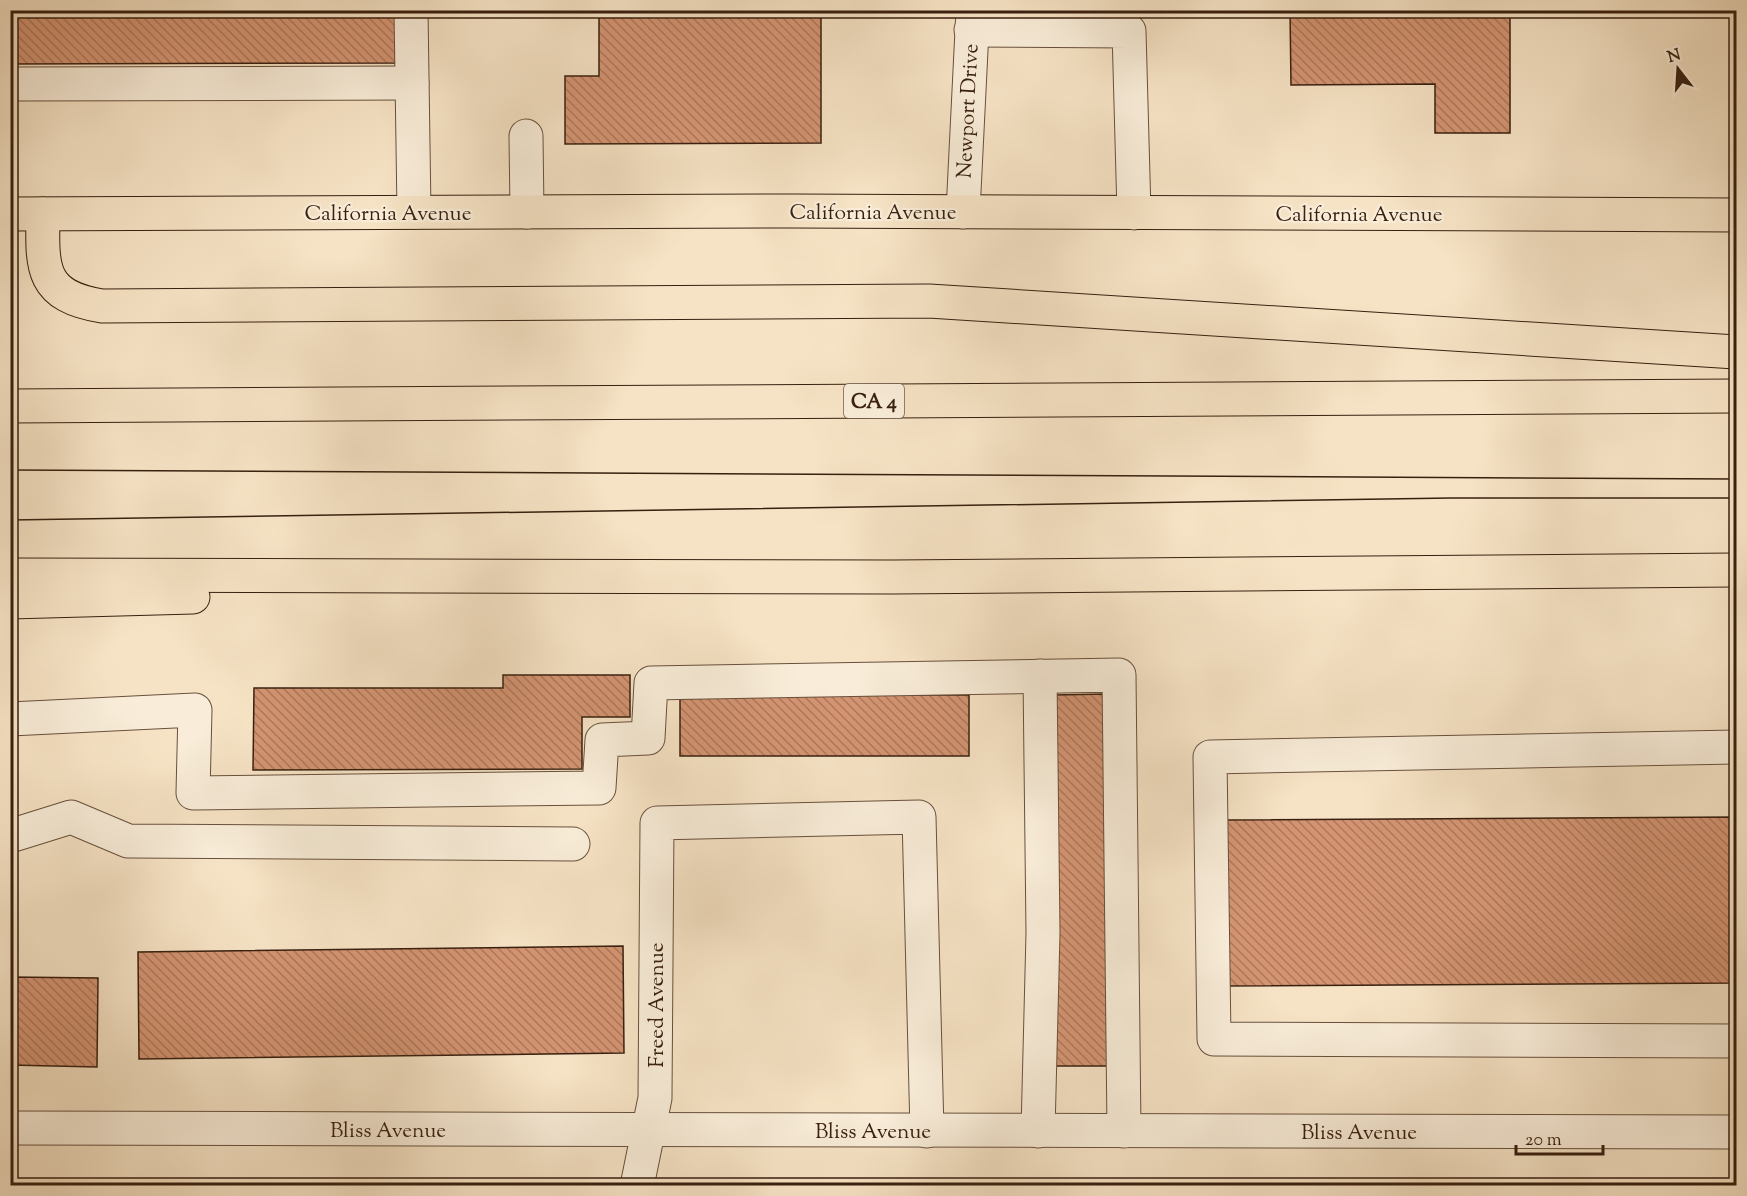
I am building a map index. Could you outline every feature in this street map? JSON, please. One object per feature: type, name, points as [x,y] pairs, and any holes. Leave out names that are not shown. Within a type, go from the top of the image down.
[{"type":"main road","name":"California Avenue","points":[[10,214],[963,212],[1737,215]]},
{"type":"main road","points":[[43,214],[42,244],[47,274],[68,298],[102,306],[929,301],[1737,352]]},
{"type":"main road","name":"CA 4","points":[[10,406],[1737,396]]},
{"type":"main road","points":[[10,575],[893,577],[1737,570]]},
{"type":"main road","points":[[10,602],[893,577]]},
{"type":"street","points":[[411,10],[414,212]]},
{"type":"street","points":[[972,20],[1129,31],[1134,213]]},
{"type":"street","name":"Newport Drive","points":[[963,212],[972,20]]},
{"type":"street","points":[[10,84],[412,83]]},
{"type":"street","points":[[526,136],[527,212]]},
{"type":"street","points":[[10,719],[195,710],[193,793],[599,788],[602,740],[648,738],[651,683],[1119,675],[1124,1131]]},
{"type":"street","points":[[1038,1131],[1043,933],[1040,676]]},
{"type":"street","points":[[1737,747],[1210,757],[1214,1040],[1737,1041]]},
{"type":"street","points":[[10,836],[71,817],[128,841],[573,844]]},
{"type":"street","name":"Freed Avenue","points":[[637,1185],[655,1098],[657,823],[919,817],[927,1131]]},
{"type":"street","name":"Bliss Avenue","points":[[10,1128],[1737,1132]]},
{"type":"building","points":[[10,10],[398,10],[398,63],[10,64]]},
{"type":"building","points":[[599,10],[821,10],[821,143],[565,144],[565,76],[599,76]]},
{"type":"building","points":[[1290,10],[1510,10],[1510,133],[1435,133],[1435,84],[1291,85]]},
{"type":"building","points":[[503,675],[630,675],[630,717],[582,717],[582,769],[253,770],[254,688],[503,688]]},
{"type":"building","points":[[680,694],[969,695],[969,756],[680,756]]},
{"type":"building","points":[[1106,694],[1108,1066],[1055,1066],[1053,695]]},
{"type":"building","points":[[1736,817],[1736,983],[1220,986],[1220,820]]},
{"type":"building","points":[[623,946],[624,1053],[139,1059],[138,952]]},
{"type":"building","points":[[10,977],[98,978],[97,1067],[10,1065]]},
{"type":"building","points":[[1158,1179],[1158,1186],[962,1186],[962,1181]]},
{"type":"building","points":[[1227,1179],[1423,1181],[1423,1186],[1227,1186]]},
{"type":"building","points":[[1490,1179],[1685,1179],[1685,1186],[1490,1186]]},
{"type":"building","points":[[894,1180],[894,1186],[699,1186],[699,1183]]},
{"type":"building","points":[[368,1182],[368,1186],[172,1186],[172,1183]]},
{"type":"building","points":[[10,1183],[105,1185],[105,1186],[10,1186]]},
{"type":"tram line","points":[[10,470],[1736,479]]},
{"type":"tram line","points":[[10,520],[1451,498],[1736,498]]}]
